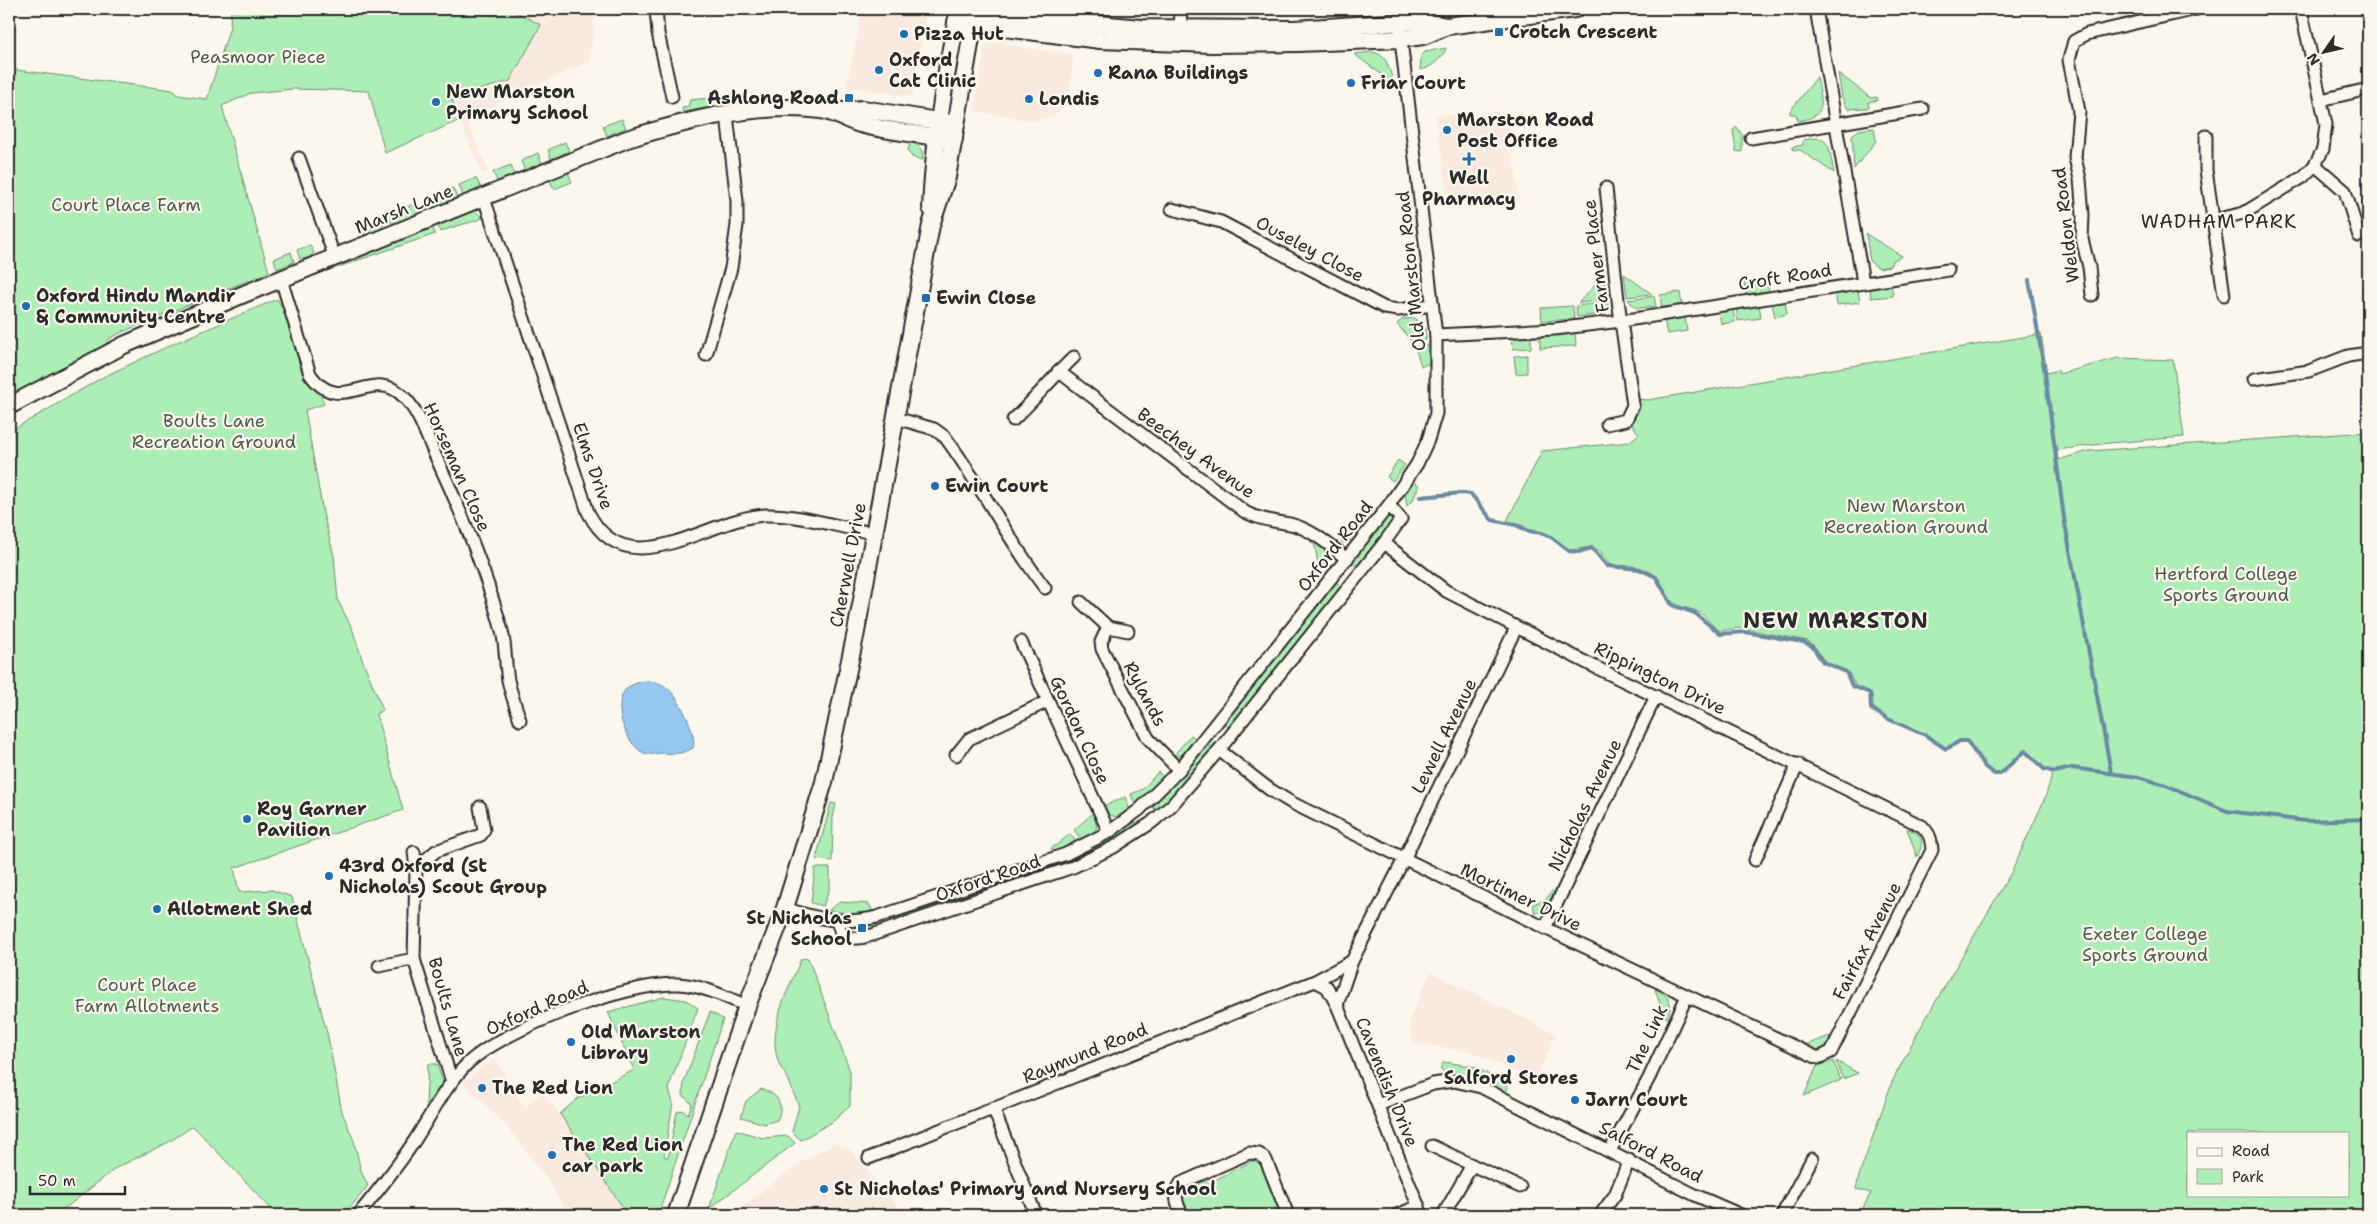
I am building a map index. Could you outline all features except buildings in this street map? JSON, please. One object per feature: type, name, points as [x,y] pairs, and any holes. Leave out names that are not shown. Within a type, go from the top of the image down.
[{"type":"main road","points":[[957,20],[975,14],[1094,32],[1212,37],[1294,29],[1400,31],[1420,21],[1447,26],[1575,9]]},
{"type":"main road","name":"Cherwell Drive","points":[[676,1215],[747,1006],[786,908],[828,763],[874,533],[931,225],[934,164],[947,130],[975,14]]},
{"type":"main road","name":"Cherwell Drive","points":[[931,225],[947,177],[947,130],[957,20]]},
{"type":"main road","points":[[1094,32],[1180,29],[1212,37]]},
{"type":"main road","name":"Marsh Lane","points":[[9,406],[124,345],[627,139],[689,121],[771,109],[800,108],[831,112],[863,109],[894,122],[947,130]]},
{"type":"street","points":[[656,9],[658,33],[672,97]]},
{"type":"street","points":[[1180,29],[1181,9]]},
{"type":"street","points":[[1816,9],[1863,282]]},
{"type":"street","name":"Weldon Road","points":[[2092,295],[2082,239],[2082,197],[2075,158],[2079,110],[2069,60],[2070,48],[2078,38],[2087,34],[2196,9]]},
{"type":"street","points":[[2215,220],[2244,213],[2303,177],[2315,165],[2323,149],[2326,133],[2321,100],[2301,9]]},
{"type":"street","name":"Old Marston Road","points":[[1389,505],[1417,464],[1432,428],[1437,402],[1436,335],[1422,200],[1400,31]]},
{"type":"street","points":[[2321,100],[2368,89]]},
{"type":"street","points":[[1751,138],[1923,109]]},
{"type":"street","points":[[706,355],[731,268],[737,225],[737,201],[727,115]]},
{"type":"street","points":[[2206,136],[2206,170],[2222,270],[2220,280],[2224,295]]},
{"type":"street","points":[[299,158],[335,258]]},
{"type":"street","points":[[2315,165],[2345,191],[2359,236]]},
{"type":"street","name":"Farmer Place","points":[[1606,188],[1621,321],[1633,405],[1626,420],[1607,424]]},
{"type":"street","name":"Elms Drive","points":[[484,198],[588,512],[596,526],[608,538],[626,547],[644,549],[763,515],[779,516],[874,533]]},
{"type":"street","name":"Ouseley Close","points":[[1172,209],[1221,222],[1385,308],[1398,310],[1432,305]]},
{"type":"street","name":"Croft Road","points":[[1436,335],[1555,329],[1621,321],[1948,270]]},
{"type":"street","name":"Horseman Close","points":[[282,279],[310,374],[315,381],[329,390],[341,394],[377,385],[389,387],[406,399],[418,418],[466,527],[497,613],[504,641],[508,680],[520,720]]},
{"type":"street","points":[[2254,379],[2309,371],[2348,356],[2368,353]]},
{"type":"street","points":[[1013,420],[1074,357]]},
{"type":"street","name":"Beechey Avenue","points":[[1058,372],[1245,512],[1260,519],[1290,524],[1308,531],[1348,559]]},
{"type":"street","points":[[896,418],[934,429],[945,436],[1014,540],[1028,566],[1045,588]]},
{"type":"street","name":"Oxford Road","points":[[786,908],[801,914],[838,921],[865,920],[894,913],[1048,861],[1109,832],[1139,810],[1179,770],[1389,505],[1401,519],[1219,750],[1172,805],[1151,823],[1114,847],[1073,868],[876,934],[852,938],[842,935],[838,921]]},
{"type":"street","name":"Rippington Drive","points":[[1384,543],[1446,591],[1516,628],[1798,764],[1922,826],[1928,832]]},
{"type":"street","points":[[1081,602],[1108,627],[1128,632]]},
{"type":"street","name":"Rylands","points":[[1108,627],[1101,642],[1105,656],[1148,738],[1179,770]]},
{"type":"street","name":"Lewell Avenue","points":[[1404,859],[1516,628]]},
{"type":"street","name":"Gordon Close","points":[[1021,642],[1109,832]]},
{"type":"street","name":"Nicholas Avenue","points":[[1545,928],[1656,696]]},
{"type":"street","points":[[956,755],[969,738],[1048,701]]},
{"type":"street","name":"Mortimer Drive","points":[[1219,750],[1292,803],[1545,928],[1818,1058]]},
{"type":"street","points":[[1754,860],[1798,764]]},
{"type":"street","points":[[416,868],[436,852],[481,835],[484,830],[480,807]]},
{"type":"street","points":[[1139,810],[1151,823]]},
{"type":"street","name":"Fairfax Avenue","points":[[1818,1058],[1831,1052],[1932,850],[1931,838],[1928,832]]},
{"type":"street","name":"Boults Lane","points":[[414,852],[416,868],[414,959],[452,1082]]},
{"type":"street","points":[[1352,961],[1404,859]]},
{"type":"street","points":[[379,966],[414,959]]},
{"type":"street","name":"Raymund Road","points":[[868,1158],[1315,981],[1352,961]]},
{"type":"street","name":"Cavendish Drive","points":[[1352,961],[1337,1005],[1420,1211]]},
{"type":"street","points":[[1315,981],[1326,987],[1337,1005]]},
{"type":"street","name":"Oxford Road","points":[[358,1215],[408,1150],[452,1082],[482,1052],[502,1040],[609,995],[641,988],[681,984],[726,996],[747,1006]]},
{"type":"street","name":"The Link","points":[[1610,1151],[1649,1078],[1687,996]]},
{"type":"street","name":"Salford Road","points":[[1378,1106],[1433,1084],[1454,1081],[1481,1087],[1740,1215]]},
{"type":"street","points":[[993,1108],[1036,1215]]},
{"type":"street","name":"Cavendish Drive","points":[[1432,1146],[1520,1187]]},
{"type":"street","points":[[1182,1215],[1175,1199],[1176,1191],[1180,1184],[1250,1153],[1259,1154],[1266,1160],[1288,1215]]},
{"type":"street","points":[[1782,1215],[1812,1159]]},
{"type":"street","points":[[1600,1215],[1615,1195],[1629,1160]]},
{"type":"street","points":[[1443,1215],[1472,1165]]},
{"type":"street","points":[[1397,1215],[1420,1211]]},
{"type":"shaded area","name":"New Marston Primary School","points":[[292,9],[595,9],[590,61],[466,118],[488,171],[482,174],[460,120],[385,153],[369,91]]},
{"type":"shaded area","points":[[863,9],[927,9],[912,97],[846,87]]},
{"type":"shaded area","points":[[995,41],[1008,42],[1010,46],[1073,54],[1070,104],[1052,116],[1034,121],[974,111],[985,47]]},
{"type":"shaded area","points":[[1497,111],[1509,119],[1519,201],[1480,207],[1471,199],[1448,202],[1436,116],[1463,112],[1471,114]]},
{"type":"shaded area","points":[[1430,972],[1556,1034],[1535,1081],[1473,1052],[1413,1043],[1409,1021]]},
{"type":"shaded area","points":[[495,1058],[525,1108],[542,1092],[560,1114],[628,1215],[569,1215],[547,1179],[505,1124],[463,1083]]},
{"type":"shaded area","name":"St Nicholas' Primary and Nursery School","points":[[835,1143],[850,1150],[905,1215],[730,1215],[800,1163]]},
{"type":"green space","name":"Court Place Farm","points":[[231,9],[510,9],[541,25],[510,81],[451,98],[460,120],[385,153],[369,91],[293,89],[251,93],[222,106],[269,272],[122,332],[109,339],[105,346],[9,396],[9,69],[173,90],[178,95],[207,99],[230,27]]},
{"type":"green space","points":[[1446,48],[1443,55],[1436,62],[1428,68],[1420,70],[1421,56],[1425,52]]},
{"type":"green space","points":[[1377,53],[1386,61],[1392,77],[1389,80],[1354,54]]},
{"type":"green space","points":[[1838,73],[1871,98],[1877,97],[1878,100],[1868,102],[1869,107],[1866,108],[1848,109],[1842,98]]},
{"type":"green space","points":[[1817,77],[1821,100],[1819,111],[1808,119],[1798,121],[1796,114],[1790,114],[1790,111]]},
{"type":"green space","points":[[710,98],[711,107],[683,112],[682,108],[688,107],[690,100]]},
{"type":"green space","points":[[622,119],[626,128],[607,136],[603,126]]},
{"type":"green space","points":[[1737,127],[1742,135],[1742,152],[1736,151],[1733,130]]},
{"type":"green space","points":[[1874,128],[1876,141],[1854,169],[1852,135],[1859,130]]},
{"type":"green space","points":[[1823,139],[1829,147],[1834,173],[1800,150],[1793,150],[1792,147],[1803,145],[1803,140]]},
{"type":"green space","points":[[910,141],[920,148],[923,153],[923,160],[912,157],[908,151]]},
{"type":"green space","points":[[565,142],[569,151],[551,159],[548,150]]},
{"type":"green space","points":[[538,153],[542,163],[525,171],[521,161]]},
{"type":"green space","points":[[511,165],[514,175],[497,181],[493,172]]},
{"type":"green space","points":[[567,170],[572,182],[554,189],[549,178]]},
{"type":"green space","points":[[476,178],[481,188],[463,196],[459,185]]},
{"type":"green space","points":[[453,188],[457,198],[439,206],[435,196]]},
{"type":"green space","points":[[417,203],[421,213],[393,226],[388,215]]},
{"type":"green space","points":[[474,210],[483,218],[440,232],[437,224]]},
{"type":"green space","points":[[380,218],[384,229],[364,236],[360,225]]},
{"type":"green space","points":[[432,226],[435,234],[312,276],[312,273]]},
{"type":"green space","points":[[1866,234],[1902,256],[1892,261],[1890,266],[1879,268],[1870,262]]},
{"type":"green space","points":[[310,245],[314,253],[309,258],[300,259],[297,250]]},
{"type":"green space","points":[[291,252],[294,262],[277,269],[274,259]]},
{"type":"green space","points":[[1624,274],[1652,294],[1627,297]]},
{"type":"green space","points":[[1604,276],[1606,300],[1578,303]]},
{"type":"green space","points":[[1767,278],[1769,291],[1746,294],[1744,282]]},
{"type":"green space","points":[[1891,283],[1893,296],[1871,298],[1870,286]]},
{"type":"green space","points":[[1858,290],[1860,302],[1837,305],[1835,293]]},
{"type":"green space","points":[[1680,292],[1682,306],[1662,309],[1660,295]]},
{"type":"green space","points":[[1654,296],[1656,307],[1636,308],[1628,300]]},
{"type":"green space","points":[[277,299],[283,309],[285,309],[306,375],[320,392],[324,404],[305,410],[323,513],[334,556],[338,601],[352,628],[362,659],[383,710],[376,714],[403,810],[234,868],[239,892],[272,890],[292,897],[328,1037],[342,1112],[354,1141],[361,1171],[368,1186],[344,1215],[277,1215],[193,1126],[169,1142],[116,1168],[68,1206],[51,1215],[9,1215],[9,432],[103,377],[175,343]]},
{"type":"green space","points":[[1785,301],[1787,314],[1775,317],[1772,304]]},
{"type":"green space","points":[[1607,302],[1609,308],[1604,314],[1577,317],[1576,306]]},
{"type":"green space","points":[[1759,304],[1761,318],[1738,321],[1736,307]]},
{"type":"green space","points":[[1573,306],[1574,319],[1542,321],[1541,308]]},
{"type":"green space","points":[[1733,310],[1735,322],[1721,324],[1719,312]]},
{"type":"green space","points":[[1685,317],[1687,331],[1667,334],[1664,320]]},
{"type":"green space","points":[[1403,319],[1416,319],[1412,342],[1397,324]]},
{"type":"green space","points":[[1419,320],[1425,328],[1426,340],[1416,342]]},
{"type":"green space","points":[[1575,332],[1576,346],[1540,348],[1540,334]]},
{"type":"green space","points":[[2041,334],[2047,373],[2058,370],[2059,374],[2118,358],[2173,360],[2184,437],[2109,443],[2057,450],[2058,460],[2089,451],[2368,432],[2368,1215],[1859,1215],[1871,1193],[1856,1189],[1859,1176],[1892,1082],[1918,1032],[2012,871],[2045,798],[2053,772],[2044,769],[2026,751],[2000,774],[1994,774],[1985,767],[1967,741],[1960,741],[1946,749],[1933,739],[1888,719],[1873,707],[1872,694],[1870,692],[1856,687],[1849,673],[1826,663],[1808,641],[1739,628],[1721,631],[1701,613],[1674,603],[1667,595],[1660,580],[1647,570],[1638,567],[1609,564],[1600,551],[1592,547],[1571,550],[1546,533],[1530,530],[1518,523],[1507,521],[1542,451],[1629,442],[1639,434],[1632,425],[1636,399],[1648,400]]},
{"type":"green space","points":[[1531,337],[1531,348],[1513,349],[1512,338]]},
{"type":"green space","points":[[1430,345],[1431,363],[1421,366],[1415,347]]},
{"type":"green space","points":[[1527,355],[1527,373],[1516,374],[1514,356]]},
{"type":"green space","points":[[1398,460],[1405,465],[1393,481],[1387,477]]},
{"type":"green space","points":[[1413,482],[1419,485],[1413,500],[1407,506],[1405,494]]},
{"type":"green space","points":[[1389,517],[1392,518],[1393,523],[1358,568],[1351,562],[1384,520]]},
{"type":"green space","points":[[1355,527],[1361,532],[1355,540],[1342,543],[1342,531]]},
{"type":"green space","points":[[1305,535],[1323,547],[1331,557],[1322,569],[1319,570],[1315,546]]},
{"type":"green space","points":[[1350,575],[1230,729],[1224,724],[1336,582],[1341,586]]},
{"type":"green space","points":[[1191,735],[1197,739],[1184,754],[1173,756]]},
{"type":"green space","points":[[1215,741],[1218,743],[1188,781],[1169,801],[1161,807],[1154,809],[1153,805],[1206,745],[1209,747]]},
{"type":"green space","points":[[1158,772],[1164,778],[1135,805],[1131,794],[1143,789]]},
{"type":"green space","points":[[1125,797],[1129,807],[1121,815],[1111,816],[1104,811],[1104,806]]},
{"type":"green space","points":[[831,803],[836,804],[833,818],[832,861],[816,859]]},
{"type":"green space","points":[[1093,813],[1097,827],[1093,834],[1082,840],[1074,830]]},
{"type":"green space","points":[[1133,821],[1137,823],[1137,827],[1080,859],[861,934],[860,931],[866,929],[866,926],[907,915],[1058,864],[1097,845]]},
{"type":"green space","points":[[1907,829],[1917,833],[1921,839],[1921,848],[1917,857]]},
{"type":"green space","points":[[1070,834],[1076,842],[1053,853],[1051,848]]},
{"type":"green space","points":[[815,868],[830,868],[830,887],[823,906],[811,903]]},
{"type":"green space","points":[[1552,891],[1554,892],[1544,910],[1535,914],[1533,904],[1546,899]]},
{"type":"green space","points":[[840,902],[869,904],[873,912],[849,914],[829,910]]},
{"type":"green space","points":[[808,958],[850,1071],[850,1106],[832,1122],[801,1140],[792,1132],[799,1106],[788,1079],[779,1064],[775,1037],[780,1010],[790,984],[801,959]]},
{"type":"green space","points":[[1655,989],[1664,994],[1669,1000],[1670,1008],[1667,1018],[1664,1016]]},
{"type":"green space","points":[[664,997],[686,1000],[698,1008],[669,1089],[673,1103],[664,1156],[668,1158],[677,1112],[682,1110],[688,1114],[692,1104],[683,1095],[684,1082],[710,1012],[723,1019],[658,1215],[628,1215],[560,1114],[577,1099],[634,1070],[608,1012]]},
{"type":"green space","points":[[1830,1036],[1828,1045],[1821,1049],[1812,1050],[1802,1046]]},
{"type":"green space","points":[[1833,1061],[1841,1080],[1804,1096],[1817,1066]]},
{"type":"green space","points":[[1836,1061],[1858,1073],[1843,1079]]},
{"type":"green space","points":[[1444,1062],[1476,1067],[1508,1088],[1506,1092],[1502,1092],[1466,1077],[1445,1073],[1440,1068]]},
{"type":"green space","points":[[428,1064],[437,1064],[443,1082],[426,1105]]},
{"type":"green space","points":[[761,1089],[775,1096],[780,1104],[777,1120],[765,1124],[741,1117],[746,1101]]},
{"type":"green space","points":[[736,1130],[763,1138],[788,1136],[795,1143],[709,1209]]},
{"type":"green space","points":[[1254,1160],[1264,1168],[1284,1215],[1190,1215],[1180,1193],[1183,1186],[1204,1181],[1209,1183]]},
{"type":"water","points":[[644,681],[655,682],[671,691],[690,725],[693,734],[693,748],[678,753],[649,754],[637,749],[631,742],[620,714],[620,705],[626,689]]},
{"type":"waterway","points":[[2029,280],[2045,374],[2064,518],[2111,772]]},
{"type":"waterway","points":[[1421,497],[1462,493],[1471,494],[1492,520],[1516,525],[1528,531],[1542,533],[1551,537],[1569,551],[1578,552],[1592,548],[1607,566],[1639,569],[1656,577],[1672,605],[1695,613],[1720,634],[1745,632],[1803,642],[1812,646],[1823,662],[1846,672],[1852,686],[1870,693],[1871,709],[1888,719],[1925,735],[1946,749],[1960,741],[1967,741],[1985,767],[1994,774],[2000,774],[2025,751],[2044,769],[2054,772],[2072,768],[2138,777],[2166,785],[2227,811],[2305,821],[2368,819]]},
{"type":"place","name":"Crotch Crescent","points":[[1499,32]]},
{"type":"place","name":"Pizza Hut","points":[[904,34]]},
{"type":"place","name":"Oxford Cat Clinic","points":[[879,70]]},
{"type":"place","name":"Rana Buildings","points":[[1098,73]]},
{"type":"place","name":"Friar Court","points":[[1351,83]]},
{"type":"place","name":"Ashlong Road","points":[[849,98]]},
{"type":"place","name":"Londis","points":[[1029,99]]},
{"type":"place","name":"New Marston Primary School","points":[[436,102]]},
{"type":"place","name":"Marston Road Post Office","points":[[1447,130]]},
{"type":"place","name":"Well Pharmacy","points":[[1469,159]]},
{"type":"place","name":"Ewin Close","points":[[926,298]]},
{"type":"place","name":"Oxford Hindu Mandir & Community Centre","points":[[26,306]]},
{"type":"place","name":"Ewin Court","points":[[935,486]]},
{"type":"place","name":"Roy Garner Pavilion","points":[[247,819]]},
{"type":"place","name":"43rd Oxford (St Nicholas) Scout Group","points":[[329,876]]},
{"type":"place","name":"Allotment Shed","points":[[157,909]]},
{"type":"place","name":"St Nicholas School","points":[[862,928]]},
{"type":"place","name":"Old Marston Library","points":[[571,1042]]},
{"type":"place","name":"Salford Stores","points":[[1511,1059]]},
{"type":"place","name":"The Red Lion","points":[[482,1088]]},
{"type":"place","name":"Jarn Court","points":[[1575,1100]]},
{"type":"place","name":"The Red Lion car park","points":[[552,1155]]},
{"type":"place","name":"St Nicholas' Primary and Nursery School","points":[[824,1189]]},
{"type":"district","name":"WADHAM PARK","points":[[2219,221]]},
{"type":"district","name":"NEW MARSTON","points":[[1836,620]]},
{"type":"park label","name":"Peasmoor Piece","points":[[258,57]]},
{"type":"park label","name":"Boults Lane Recreation Ground","points":[[214,431]]},
{"type":"park label","name":"New Marston Recreation Ground","points":[[1906,516]]},
{"type":"park label","name":"Hertford College Sports Ground","points":[[2226,584]]},
{"type":"park label","name":"Exeter College Sports Ground","points":[[2145,944]]},
{"type":"park label","name":"Court Place Farm Allotments","points":[[147,995]]}]
